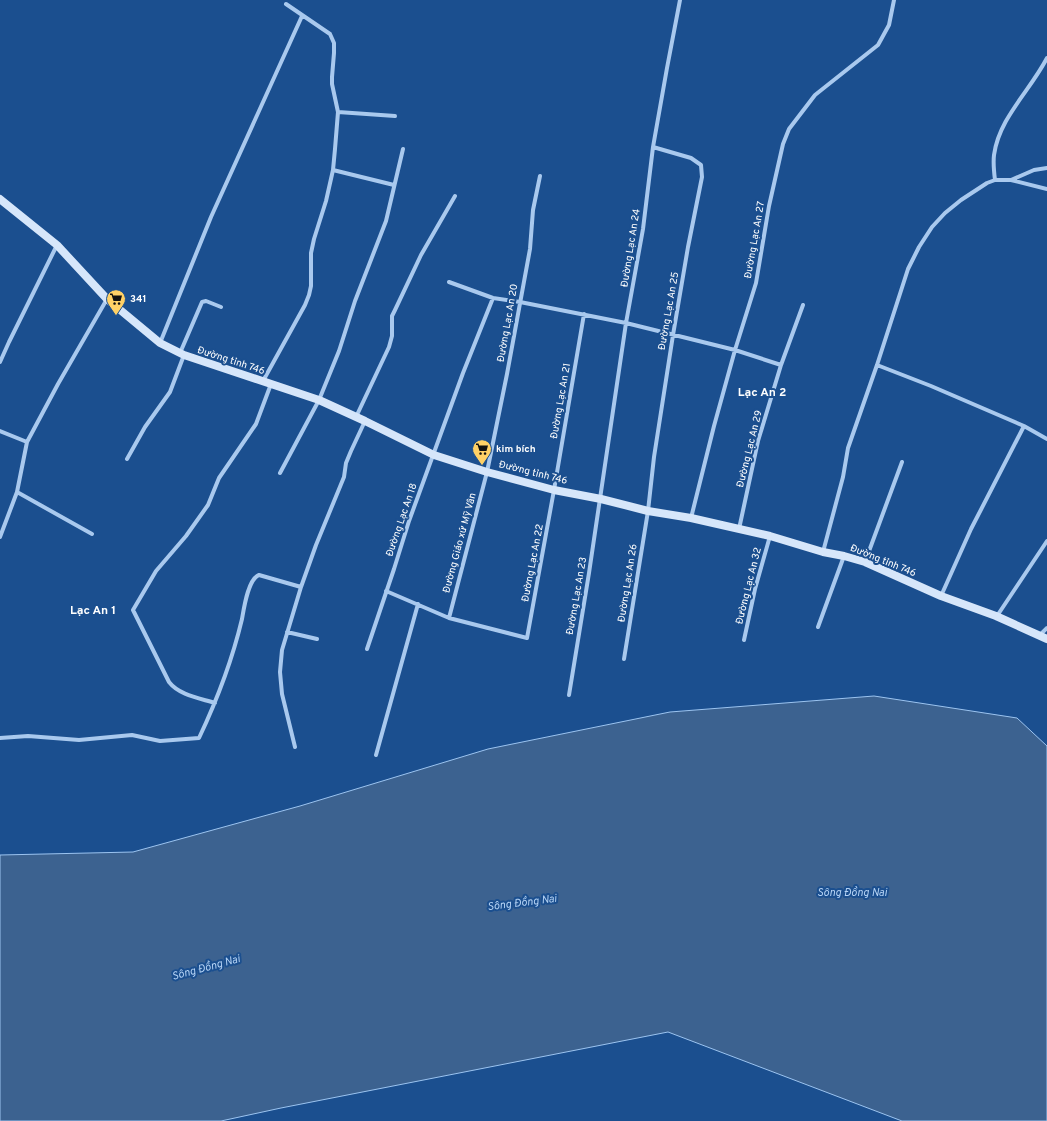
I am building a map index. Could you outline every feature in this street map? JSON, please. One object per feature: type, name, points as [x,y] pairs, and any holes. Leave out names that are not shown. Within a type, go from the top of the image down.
[{"type":"main road","name":"Đường tỉnh 746","points":[[0,199],[57,245],[107,299],[160,343],[182,354],[319,400],[434,455],[487,472],[554,490],[770,536],[865,562],[941,596],[996,616],[1044,637]]},
{"type":"street","name":"Đường Lạc An 24","points":[[601,499],[626,323],[643,229],[667,68],[680,0]]},
{"type":"street","name":"Đường Lạc An 27","points":[[691,518],[735,350],[756,283],[769,206],[789,129],[815,95],[878,45],[889,25],[894,0]]},
{"type":"street","points":[[214,703],[182,692],[169,682],[133,610],[156,571],[186,536],[208,505],[218,478],[256,424],[267,383],[306,305],[309,295],[311,286],[311,253],[333,170],[338,112],[332,84],[334,42],[330,34],[286,4]]},
{"type":"street","points":[[160,343],[211,217],[302,16]]},
{"type":"street","points":[[995,180],[994,157],[996,144],[1004,124],[1047,58]]},
{"type":"street","points":[[338,112],[395,116]]},
{"type":"street","name":"Đường Lạc An 25","points":[[648,511],[654,457],[673,335],[702,177],[701,165],[691,158],[654,148]]},
{"type":"street","points":[[280,473],[319,400],[339,351],[355,301],[386,221],[403,149]]},
{"type":"street","points":[[1011,180],[1034,170],[1047,168]]},
{"type":"street","points":[[333,170],[394,185]]},
{"type":"street","name":"Đường Lạc An 20","points":[[487,472],[530,249],[533,210],[540,176]]},
{"type":"street","points":[[824,552],[843,477],[848,448],[908,269],[919,247],[932,227],[945,213],[961,200],[987,183],[995,180],[1011,180],[1047,189]]},
{"type":"street","points":[[356,418],[392,336],[392,316],[421,254],[455,196]]},
{"type":"street","points":[[0,362],[57,245]]},
{"type":"street","points":[[449,282],[493,298],[626,323],[735,350],[782,365]]},
{"type":"street","name":"Đường Lạc An 18","points":[[367,649],[409,521],[463,373],[493,298]]},
{"type":"street","points":[[0,537],[18,492],[27,442],[58,384],[107,299]]},
{"type":"street","points":[[127,459],[145,428],[170,392],[182,354],[202,302],[206,301],[221,307]]},
{"type":"street","name":"Đường Lạc An 29","points":[[739,530],[758,441],[803,305]]},
{"type":"street","name":"Đường Lạc An 21","points":[[554,490],[584,314]]},
{"type":"street","points":[[877,365],[931,386],[1024,426],[1047,439]]},
{"type":"street","points":[[295,747],[282,694],[280,672],[282,650],[301,587],[316,545],[344,478],[346,464],[351,451],[365,421]]},
{"type":"street","points":[[941,596],[971,529],[1024,426]]},
{"type":"street","points":[[0,431],[27,442]]},
{"type":"street","points":[[865,562],[902,462]]},
{"type":"street","name":"Đường Giáo xứ Mỹ Vân","points":[[449,618],[487,472]]},
{"type":"street","name":"Đường Lạc An 22","points":[[449,618],[527,638],[554,490]]},
{"type":"street","points":[[18,492],[92,534]]},
{"type":"street","name":"Đường Lạc An 23","points":[[569,695],[601,499]]},
{"type":"street","name":"Đường Lạc An 26","points":[[624,659],[648,511]]},
{"type":"street","name":"Đường Lạc An 32","points":[[744,640],[755,589],[770,536]]},
{"type":"street","points":[[996,616],[1047,541]]},
{"type":"street","points":[[818,626],[844,556]]},
{"type":"street","points":[[0,738],[28,736],[79,740],[132,735],[160,741],[197,739],[200,737],[232,656],[252,580],[255,576],[259,575],[301,587]]},
{"type":"street","points":[[386,591],[449,618]]},
{"type":"street","points":[[376,755],[418,604]]},
{"type":"street","points":[[1044,637],[1047,628]]},
{"type":"street","points":[[287,632],[317,639]]},
{"type":"water","name":"Sông Đồng Nai","points":[[874,696],[1017,718],[1047,746],[1047,1121],[902,1121],[668,1032],[221,1121],[0,1121],[0,855],[133,852],[300,806],[488,749],[670,712]]},
{"type":"place","name":"341","points":[[116,316]]},
{"type":"place","name":"kim bích","points":[[482,466]]},
{"type":"district","name":"Lạc An 2","points":[[762,393]]},
{"type":"district","name":"Lạc An 1","points":[[93,611]]}]
